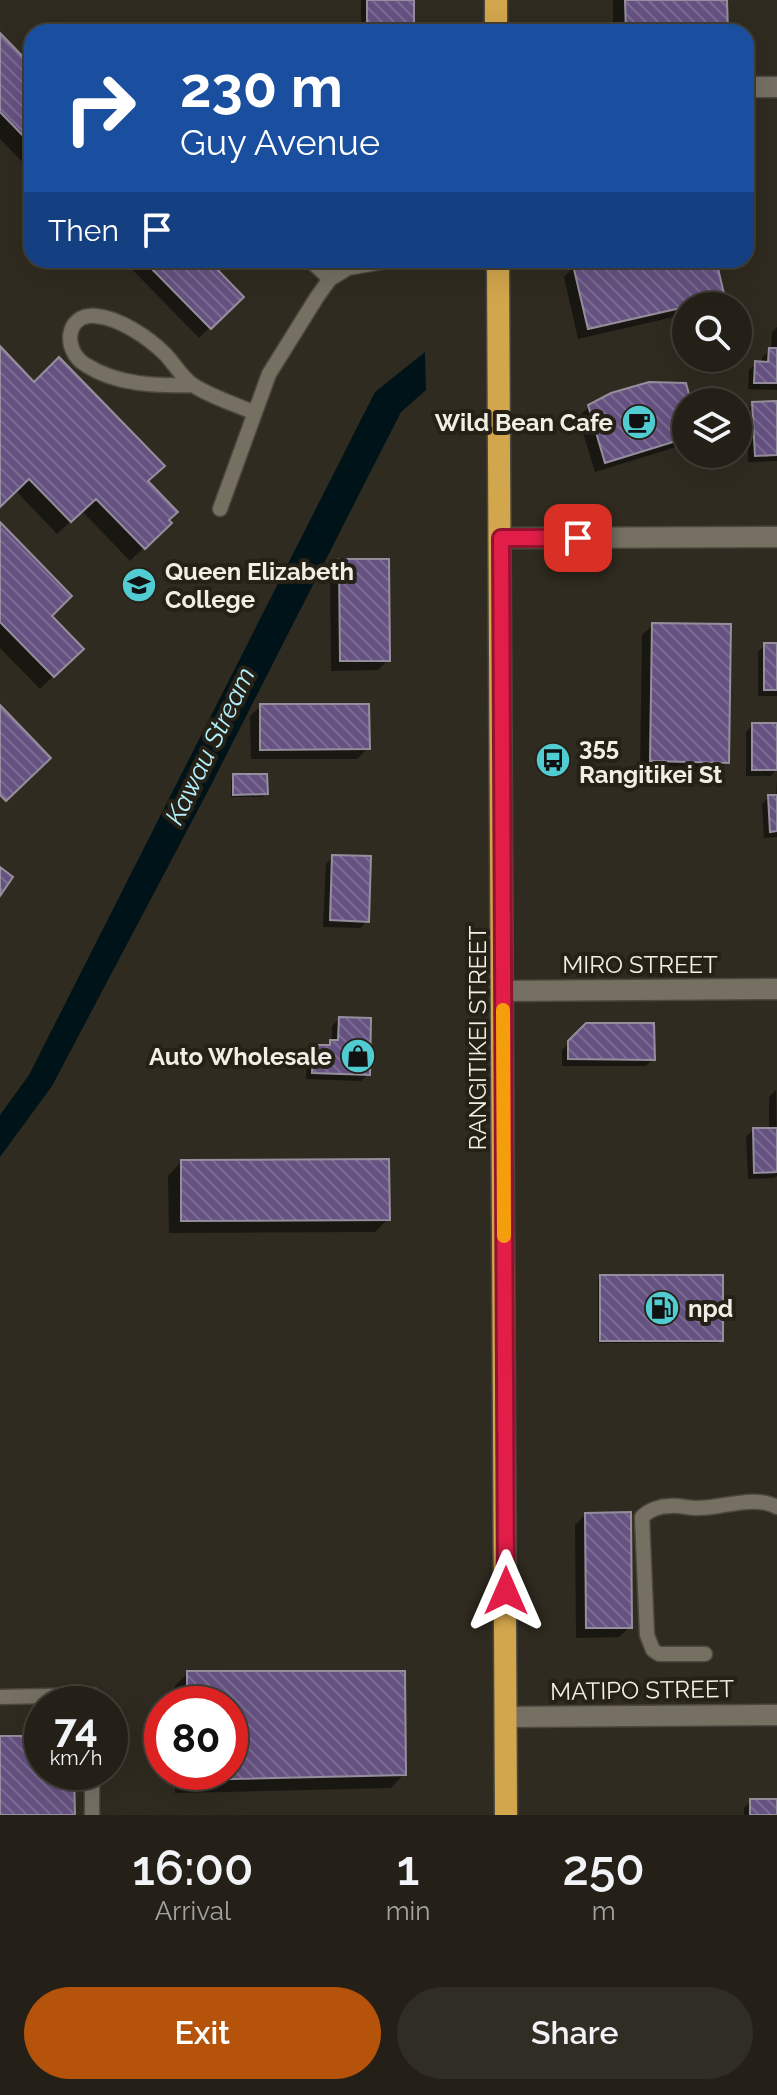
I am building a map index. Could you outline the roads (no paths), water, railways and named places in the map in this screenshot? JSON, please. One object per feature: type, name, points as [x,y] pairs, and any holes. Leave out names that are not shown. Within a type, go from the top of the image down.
[{"type":"highway","points":[[496,0],[496,24]]},
{"type":"highway","name":"RANGITIKEI STREET","points":[[498,268],[506,1815]]},
{"type":"street","points":[[754,87],[777,87]]},
{"type":"street","points":[[501,538],[777,537]]},
{"type":"street","name":"MIRO STREET","points":[[503,991],[777,989]]},
{"type":"street","name":"MATIPO STREET","points":[[507,1717],[777,1715]]},
{"type":"lane","points":[[318,268],[330,279]]},
{"type":"lane","points":[[220,509],[269,374],[330,279],[348,268]]},
{"type":"lane","points":[[192,385],[163,351],[115,320],[86,316],[76,322],[72,329],[70,350],[73,356],[89,367],[141,383],[192,385],[255,413]]},
{"type":"lane","points":[[705,1654],[659,1654],[650,1643],[645,1604],[642,1517],[649,1511],[670,1506],[697,1508],[769,1503],[777,1507]]},
{"type":"lane","points":[[0,1697],[24,1696]]},
{"type":"lane","points":[[92,1790],[92,1815]]},
{"type":"water","name":"Kawau Stream","points":[[425,352],[426,390],[401,412],[209,789],[52,1086],[0,1157],[0,1115],[29,1075],[375,392]]},
{"type":"place","name":"Wild Bean Cafe","points":[[639,422]]},
{"type":"place","name":"Queen Elizabeth College","points":[[139,585]]},
{"type":"place","name":"355 Rangitikei St","points":[[553,760]]},
{"type":"place","name":"Auto Wholesale","points":[[358,1056]]},
{"type":"place","name":"npd","points":[[662,1308]]}]
